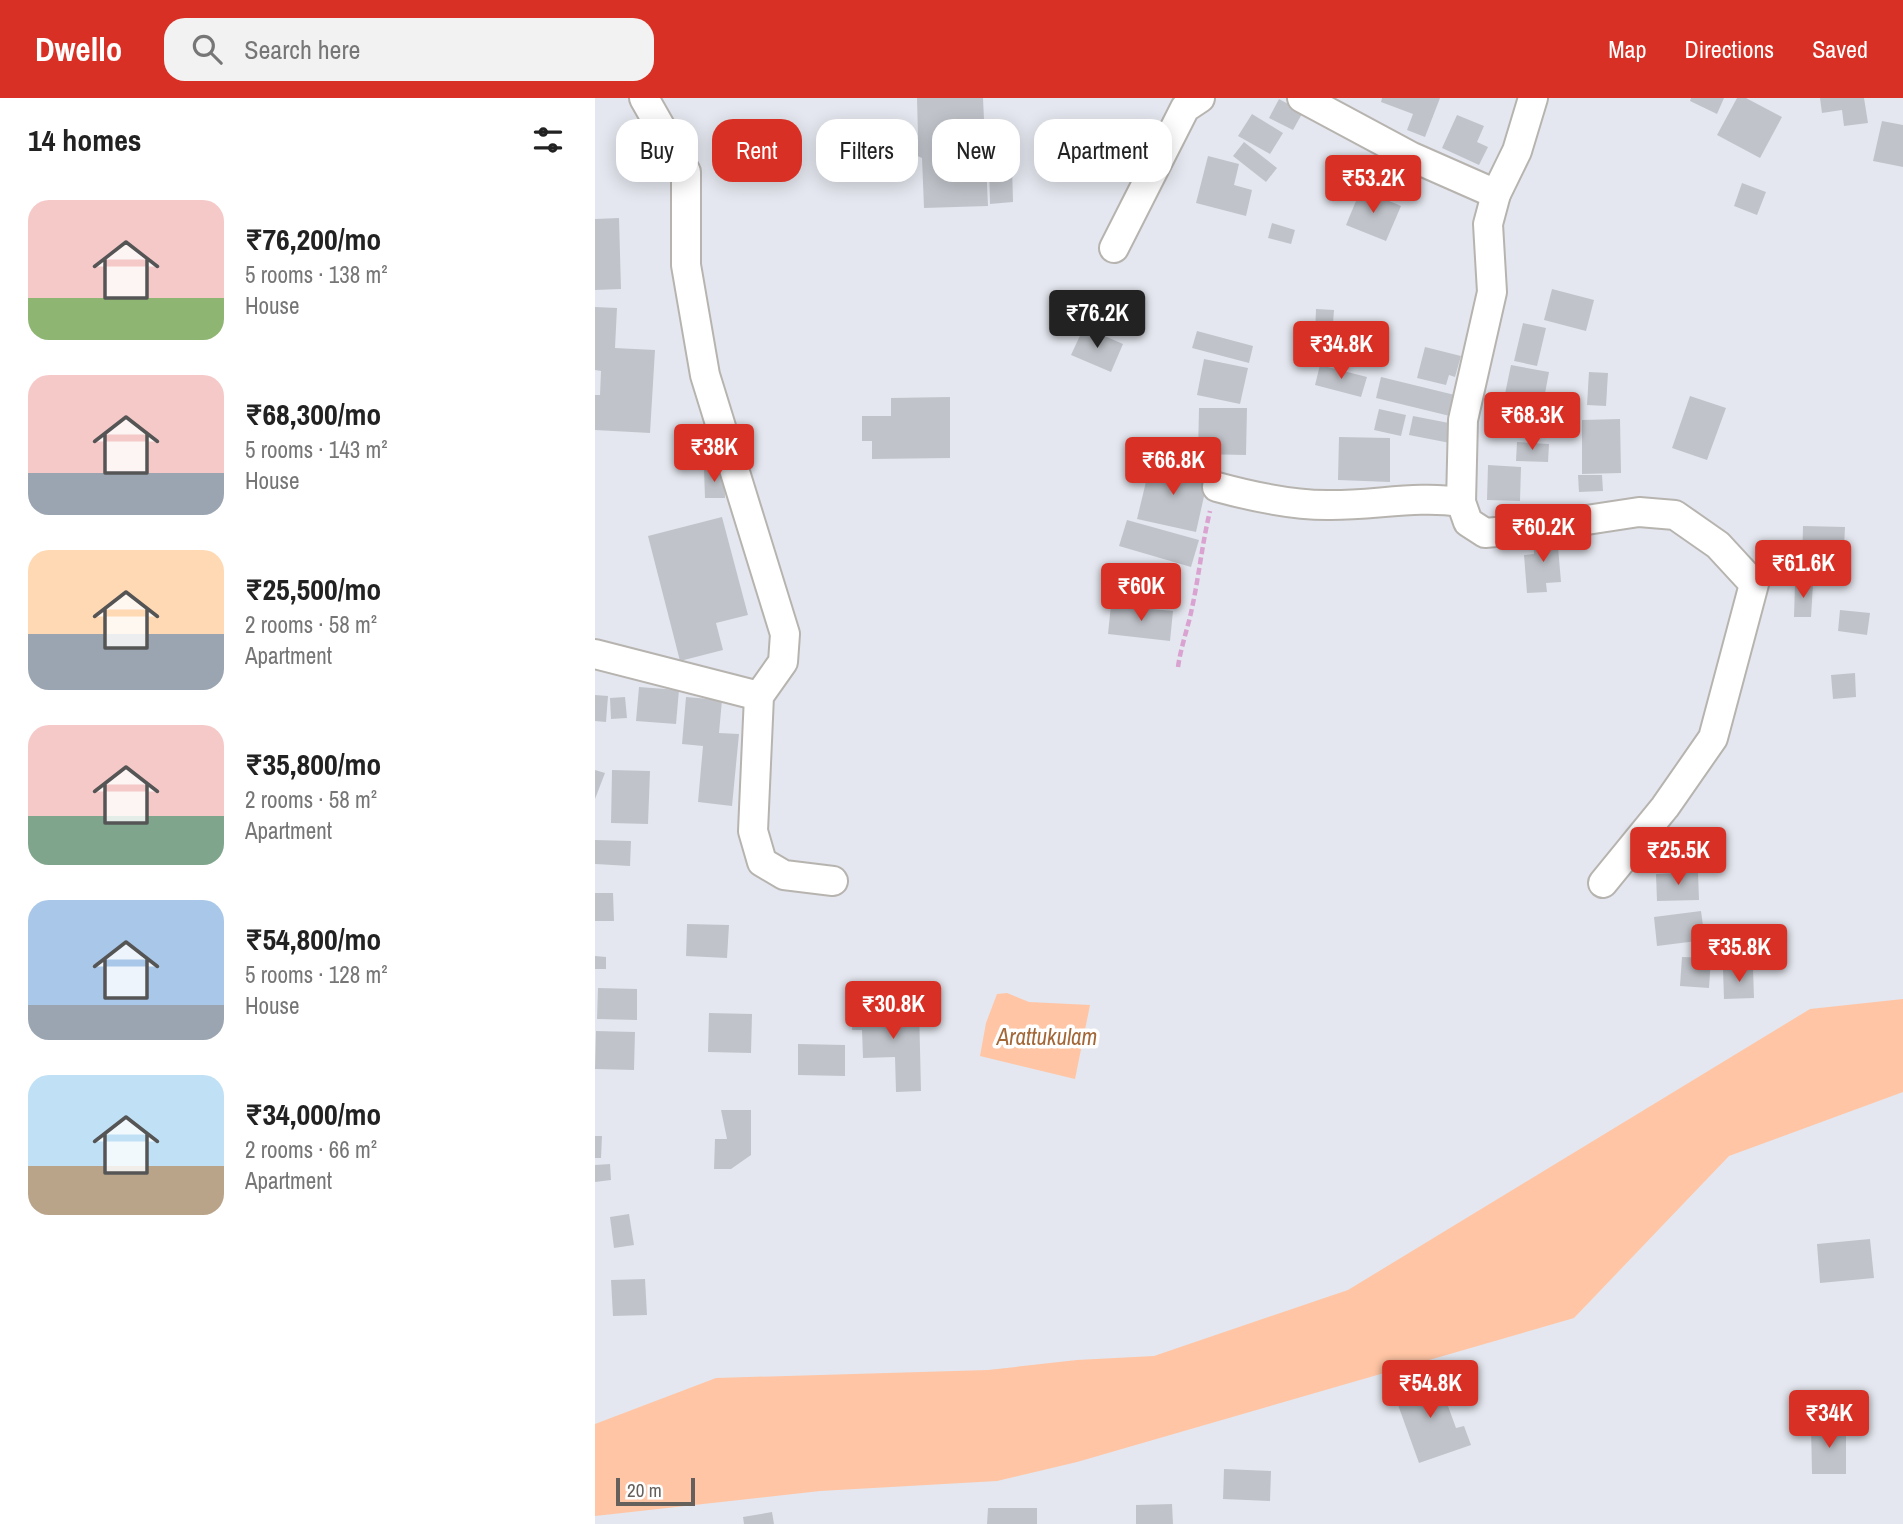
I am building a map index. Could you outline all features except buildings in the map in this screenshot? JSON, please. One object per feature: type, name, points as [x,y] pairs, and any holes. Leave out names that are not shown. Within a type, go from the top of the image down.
[{"type":"street","points":[[644,98],[686,172],[686,265],[705,375],[785,634],[783,662],[759,696],[753,831],[762,862],[784,875],[833,881]]},
{"type":"street","points":[[1114,248],[1185,108],[1200,98]]},
{"type":"street","points":[[1302,98],[1412,158],[1496,194]]},
{"type":"street","points":[[1534,98],[1517,151],[1496,194],[1488,224],[1492,292],[1463,419],[1461,502],[1468,522],[1485,533],[1639,512],[1675,515],[1718,545],[1754,584],[1713,737],[1665,807],[1603,883]]},
{"type":"street","points":[[1217,487],[1247,495],[1326,506],[1439,498],[1461,502]]},
{"type":"street","points":[[595,654],[759,696]]},
{"type":"path","points":[[1178,667],[1181,644],[1192,610],[1201,548],[1217,487]]},
{"type":"water","name":"Arattukulam","points":[[1007,993],[1029,1002],[1090,1005],[1075,1079],[980,1056],[986,1023],[997,994]]},
{"type":"water","points":[[1903,999],[1903,1092],[1729,1156],[1574,1318],[1077,1462],[997,1481],[820,1491],[595,1516],[595,1424],[716,1378],[988,1370],[1077,1360],[1154,1356],[1348,1290],[1810,1009]]}]
